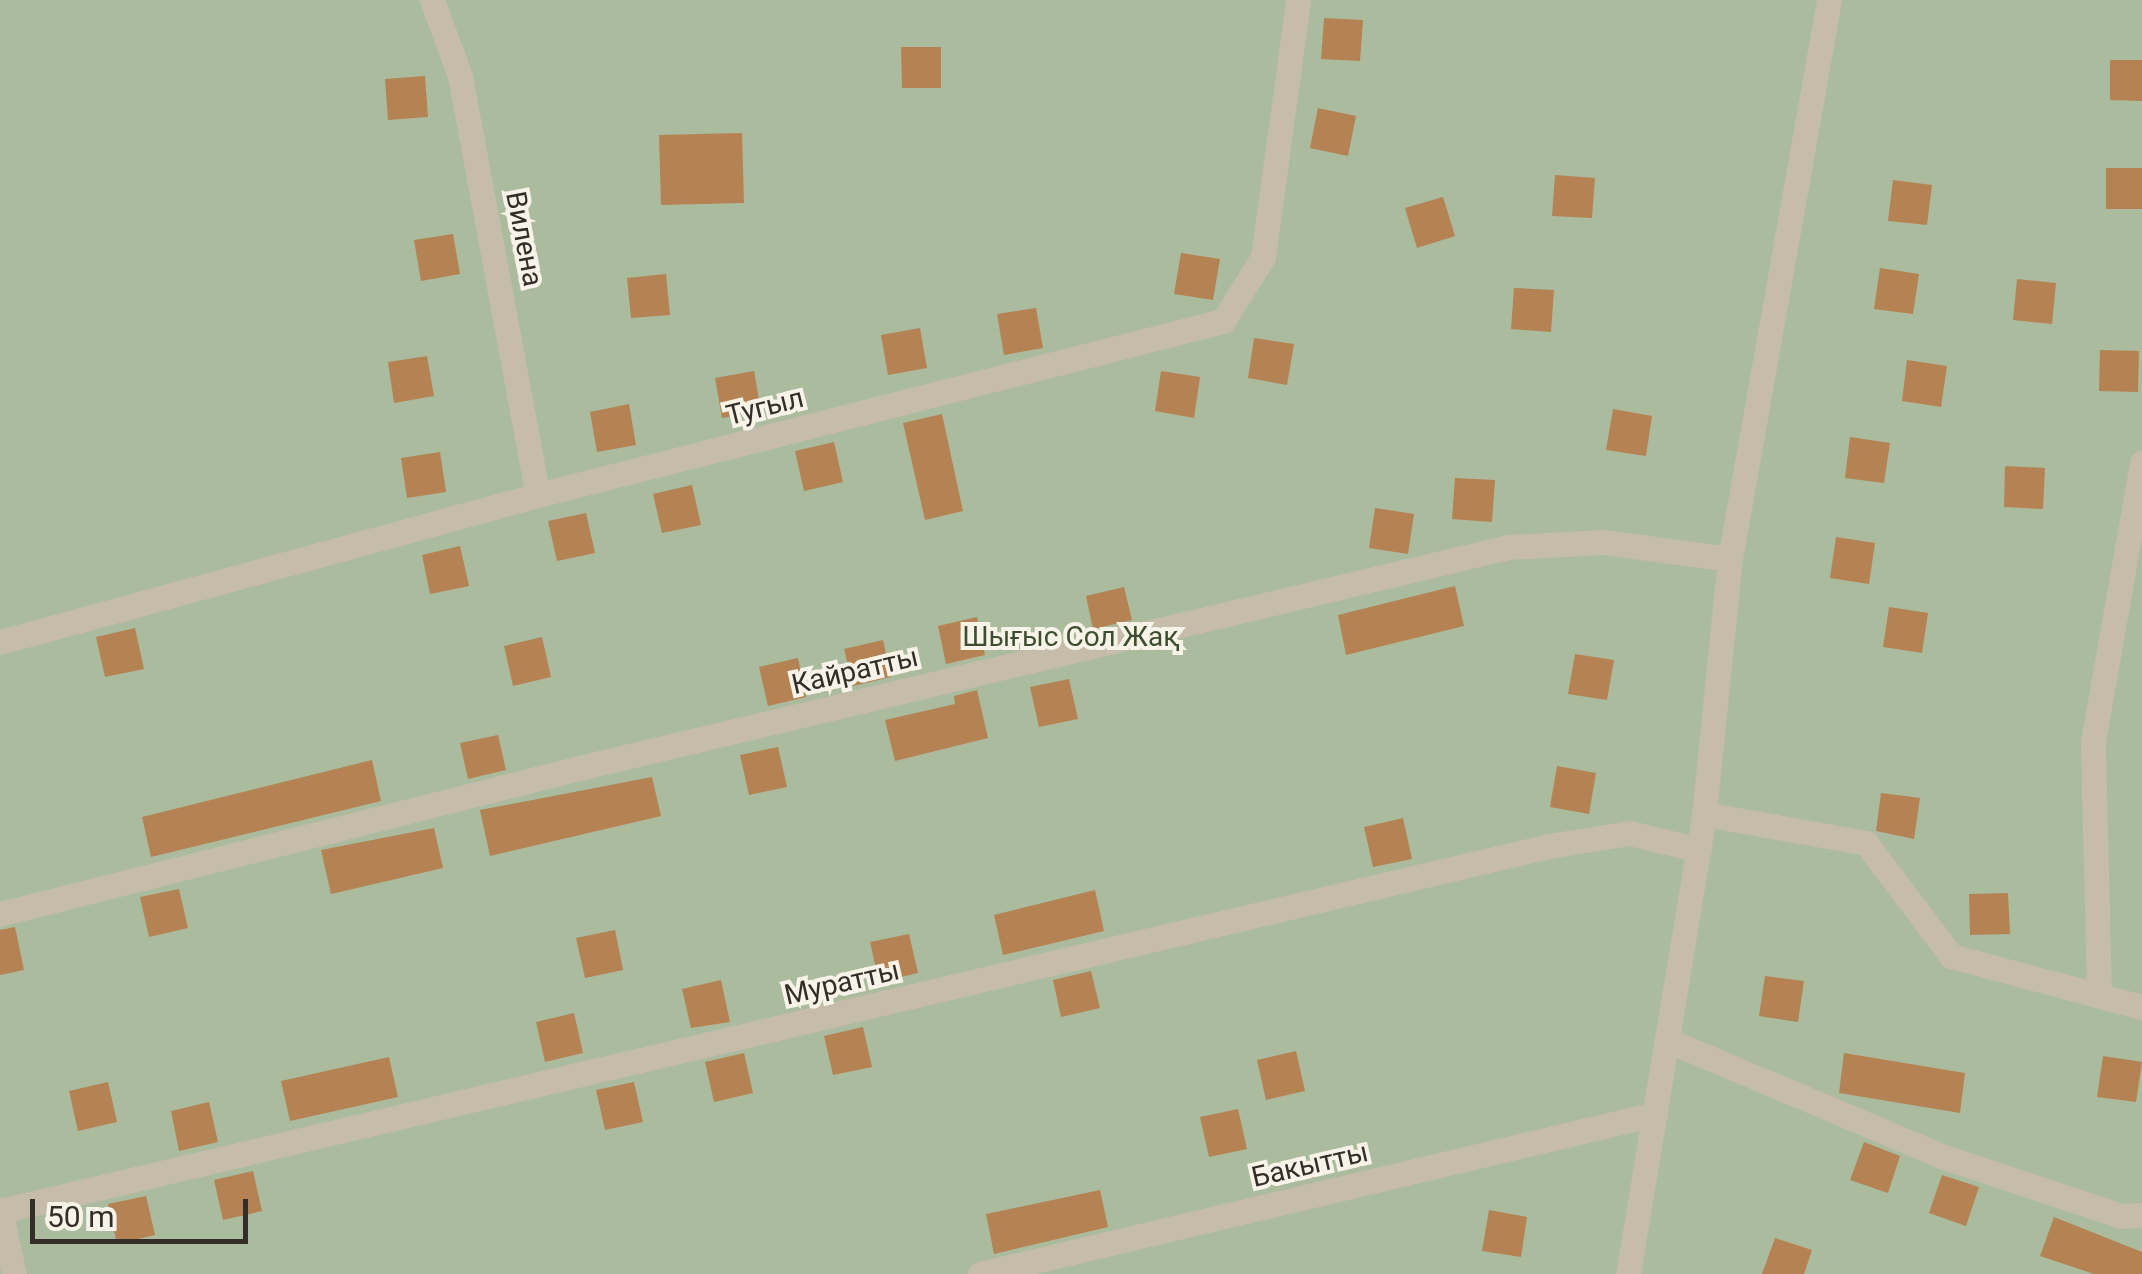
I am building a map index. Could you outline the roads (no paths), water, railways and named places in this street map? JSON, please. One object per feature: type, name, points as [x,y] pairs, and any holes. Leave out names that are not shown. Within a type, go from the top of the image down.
[{"type":"street","name":"Вилена","points":[[432,0],[468,113],[538,496]]},
{"type":"street","name":"Тугыл","points":[[0,642],[538,496],[1223,321],[1262,257],[1298,0]]},
{"type":"street","points":[[1628,1274],[1699,850],[1730,558],[1829,0]]},
{"type":"street","points":[[2099,994],[2093,741],[2142,462]]},
{"type":"street","name":"Кайратты","points":[[0,914],[576,768],[1508,547],[1603,542],[1730,558]]},
{"type":"street","points":[[1704,814],[1866,843],[1951,956],[2142,1007]]},
{"type":"street","name":"Муратты","points":[[0,1211],[1549,846],[1630,833],[1699,850]]},
{"type":"street","points":[[1667,1040],[1941,1156],[2122,1216],[2142,1215]]},
{"type":"street","name":"Бакытты","points":[[980,1274],[1655,1114]]},
{"type":"street","points":[[0,1211],[14,1274]]},
{"type":"park label","name":"Шығыс Сол Жақ","points":[[1071,637]]}]
